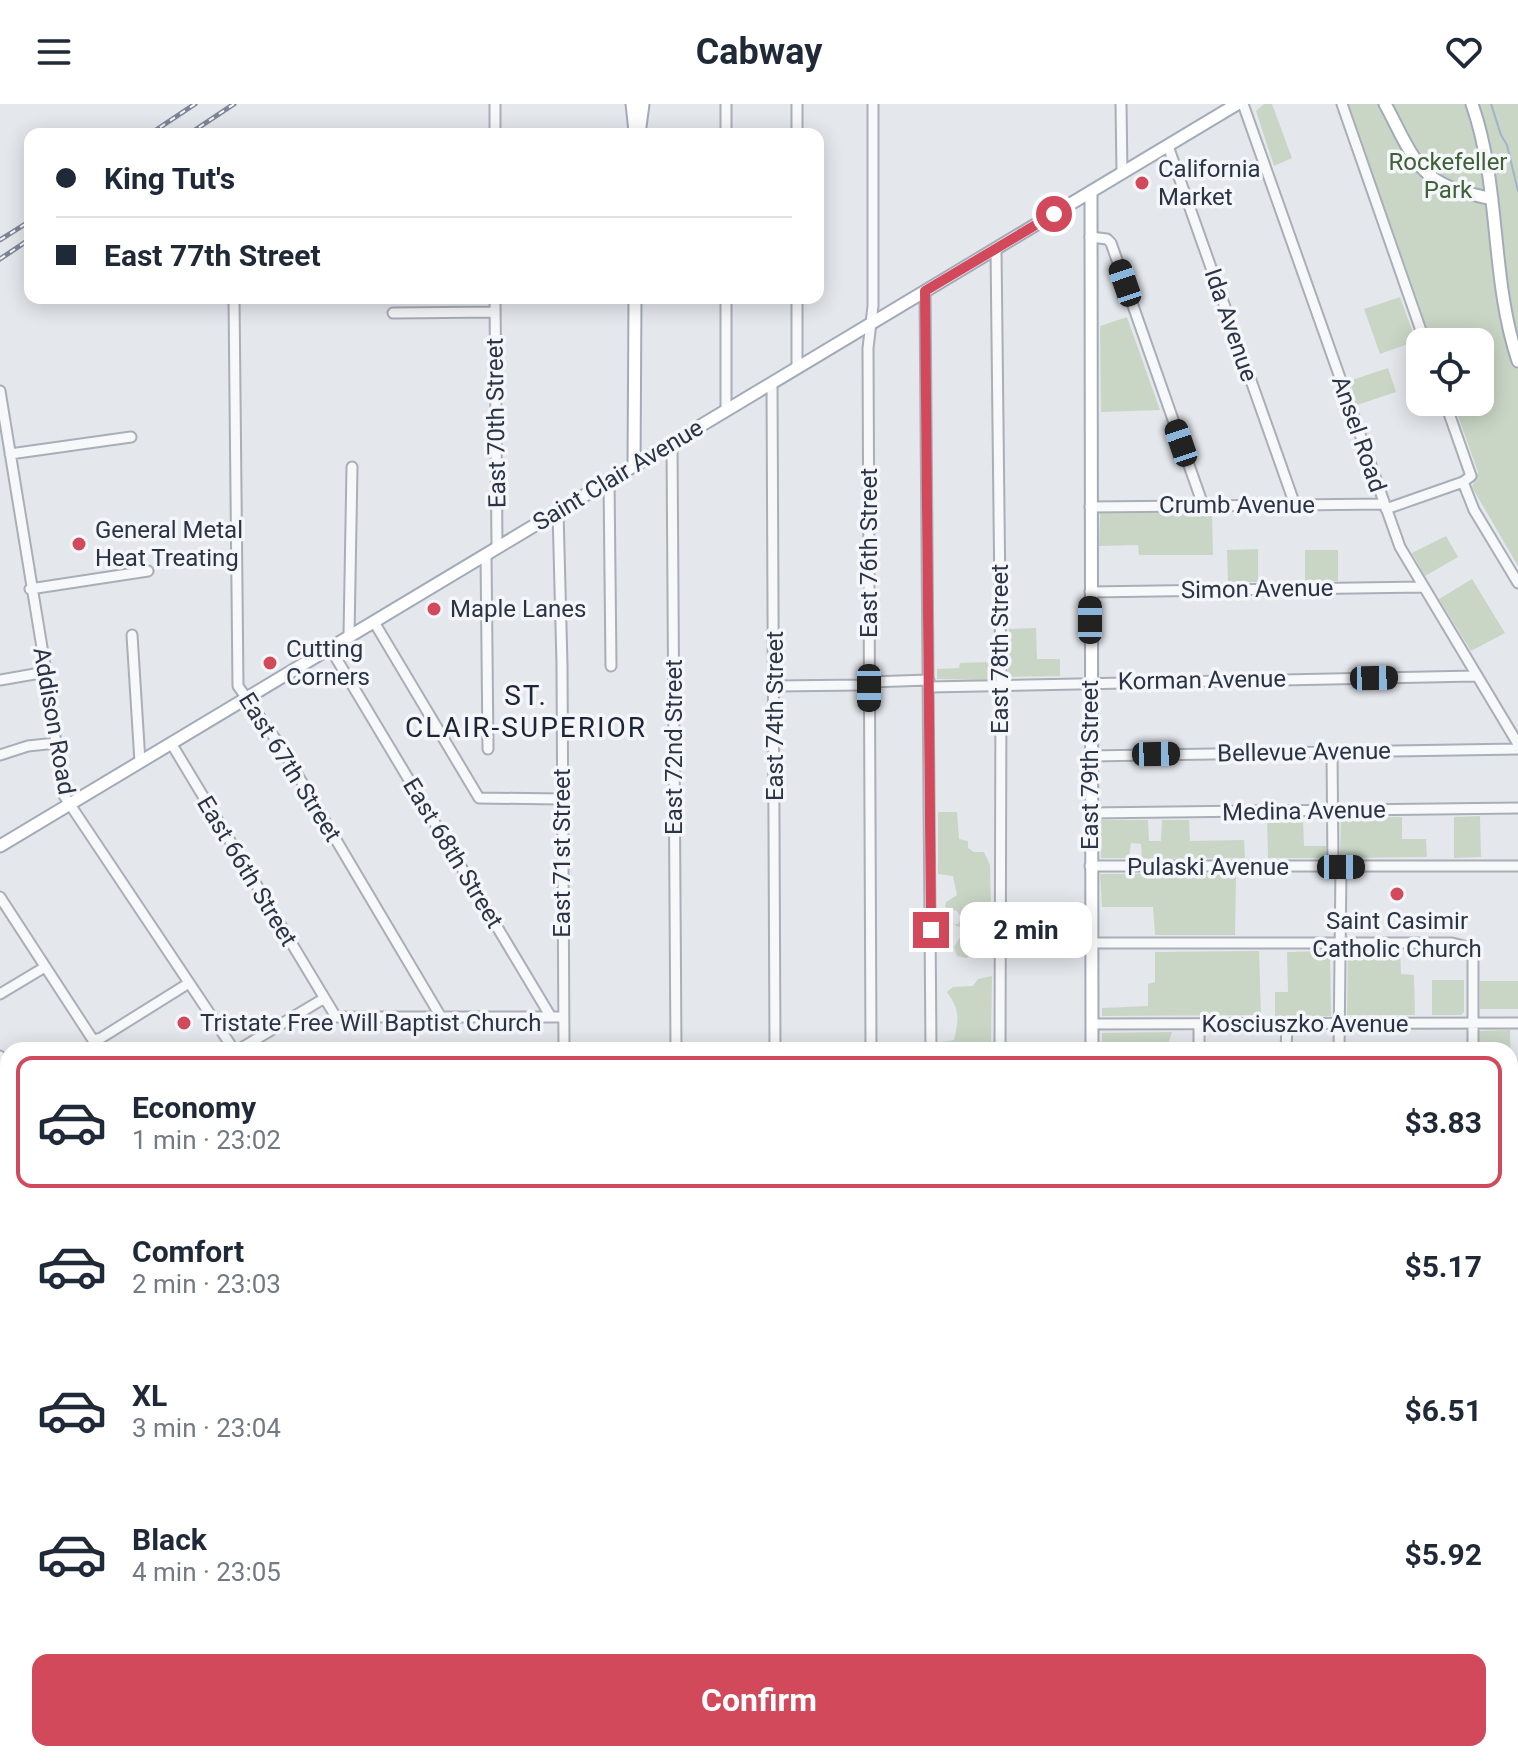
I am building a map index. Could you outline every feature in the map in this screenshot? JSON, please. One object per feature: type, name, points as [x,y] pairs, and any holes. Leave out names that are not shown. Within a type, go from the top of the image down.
[{"type":"main road","points":[[632,104],[636,128]]},
{"type":"main road","points":[[638,128],[643,104]]},
{"type":"main road","name":"Saint Clair Avenue","points":[[1,844],[1240,104]]},
{"type":"main road","points":[[1385,104],[1411,153],[1424,170],[1448,187],[1492,199]]},
{"type":"main road","points":[[1472,104],[1486,156],[1502,297],[1518,361]]},
{"type":"main road","name":"East 79th Street","points":[[1091,192],[1092,1042]]},
{"type":"main road","points":[[634,466],[635,304]]},
{"type":"street","points":[[495,104],[495,128]]},
{"type":"street","points":[[726,104],[726,128]]},
{"type":"street","points":[[797,104],[797,128]]},
{"type":"street","name":"East 76th Street","points":[[871,1042],[868,348],[873,306],[873,104]]},
{"type":"street","points":[[1121,104],[1122,173]]},
{"type":"street","name":"Ansel Road","points":[[1240,104],[1400,547],[1518,747]]},
{"type":"street","points":[[1342,104],[1420,328]]},
{"type":"street","name":"Ida Avenue","points":[[1168,146],[1295,505]]},
{"type":"street","points":[[1090,237],[1107,239],[1111,243],[1203,505]]},
{"type":"street","name":"East 78th Street","points":[[996,249],[1001,687],[1000,1042]]},
{"type":"street","points":[[925,291],[931,1042]]},
{"type":"street","name":"East 67th Street","points":[[234,304],[238,686],[281,747],[441,1017]]},
{"type":"street","name":"East 70th Street","points":[[488,749],[495,304]]},
{"type":"street","points":[[726,304],[726,411]]},
{"type":"street","points":[[797,304],[797,368]]},
{"type":"street","points":[[393,313],[495,312]]},
{"type":"street","name":"East 74th Street","points":[[772,383],[775,1042]]},
{"type":"street","name":"Addison Road","points":[[0,391],[63,794],[230,1042]]},
{"type":"street","points":[[1449,416],[1474,510],[1518,583]]},
{"type":"street","points":[[10,454],[131,437]]},
{"type":"street","name":"East 72nd Street","points":[[672,443],[676,1042]]},
{"type":"street","points":[[349,636],[352,467]]},
{"type":"street","name":"Crumb Avenue","points":[[1090,507],[1385,506],[1467,479]]},
{"type":"street","points":[[609,481],[611,666]]},
{"type":"street","name":"East 71st Street","points":[[558,511],[564,1042]]},
{"type":"street","points":[[30,589],[148,571]]},
{"type":"street","name":"Simon Avenue","points":[[1090,592],[1423,587]]},
{"type":"street","points":[[374,622],[479,798],[561,799]]},
{"type":"street","points":[[132,635],[140,762]]},
{"type":"street","name":"East 68th Street","points":[[330,648],[551,1017]]},
{"type":"street","points":[[0,680],[46,672]]},
{"type":"street","name":"Korman Avenue","points":[[775,686],[861,685],[869,682],[1001,687],[1090,682],[1475,676]]},
{"type":"street","points":[[0,755],[28,746],[56,743]]},
{"type":"street","name":"East 66th Street","points":[[171,743],[323,999]]},
{"type":"street","name":"Bellevue Avenue","points":[[1090,756],[1518,747]]},
{"type":"street","points":[[1332,751],[1339,1042]]},
{"type":"street","name":"Medina Avenue","points":[[1090,813],[1518,808]]},
{"type":"street","name":"Pulaski Avenue","points":[[1090,866],[1518,866]]},
{"type":"street","points":[[0,897],[93,1040],[189,983]]},
{"type":"street","points":[[1090,943],[1452,943],[1468,947],[1473,953],[1473,1042]]},
{"type":"street","points":[[0,994],[45,967]]},
{"type":"street","points":[[250,1042],[323,999],[336,1017],[563,1017]]},
{"type":"street","name":"Kosciuszko Avenue","points":[[1092,1024],[1518,1023]]},
{"type":"street","points":[[1199,1024],[1199,1042]]},
{"type":"street","points":[[1286,1042],[1287,1025]]},
{"type":"green space","points":[[1264,104],[1272,104],[1292,158],[1274,166],[1256,111]]},
{"type":"green space","name":"Rockefeller Park","points":[[1348,104],[1518,104],[1518,566],[1472,487],[1478,472],[1458,416],[1494,416],[1494,328],[1427,328]]},
{"type":"green space","points":[[1400,297],[1411,328],[1406,328],[1406,345],[1380,354],[1364,309]]},
{"type":"green space","points":[[1127,317],[1160,410],[1101,412],[1100,326]]},
{"type":"green space","points":[[1388,368],[1396,392],[1357,405],[1349,381]]},
{"type":"green space","points":[[1100,513],[1212,513],[1213,555],[1139,555],[1138,545],[1099,546]]},
{"type":"green space","points":[[1446,536],[1458,557],[1425,576],[1412,553]]},
{"type":"green space","points":[[1258,549],[1258,582],[1228,582],[1227,550]]},
{"type":"green space","points":[[1305,550],[1338,550],[1338,581],[1305,581]]},
{"type":"green space","points":[[1472,579],[1505,633],[1471,651],[1439,599]]},
{"type":"green space","points":[[1036,628],[1037,659],[1060,659],[1060,676],[1008,677],[1009,629]]},
{"type":"green space","points":[[991,662],[991,680],[937,679],[937,669],[959,668],[960,663]]},
{"type":"green space","points":[[938,812],[957,812],[959,839],[968,841],[968,848],[974,852],[984,852],[990,865],[991,908],[970,909],[975,929],[969,938],[970,954],[967,958],[957,956],[954,947],[965,929],[954,925],[961,918],[957,911],[945,907],[946,902],[957,895],[953,876],[938,874]]},
{"type":"green space","points":[[1480,816],[1481,857],[1454,858],[1454,817]]},
{"type":"green space","points":[[1402,817],[1402,839],[1426,839],[1427,857],[1340,858],[1341,818]]},
{"type":"green space","points":[[1303,818],[1304,846],[1326,846],[1327,858],[1268,858],[1267,819]]},
{"type":"green space","points":[[1101,820],[1148,820],[1149,841],[1161,841],[1162,820],[1189,820],[1190,841],[1244,840],[1245,858],[1142,859],[1141,844],[1131,843],[1129,858],[1101,858]]},
{"type":"green space","points":[[1236,873],[1235,935],[1155,935],[1153,907],[1102,907],[1100,874]]},
{"type":"green space","points":[[1400,950],[1401,974],[1414,975],[1415,1015],[1347,1015],[1348,951]]},
{"type":"green space","points":[[1259,951],[1261,1015],[1102,1016],[1102,1008],[1148,1006],[1148,984],[1155,982],[1155,952]]},
{"type":"green space","points":[[1330,951],[1331,1016],[1275,1016],[1275,992],[1288,992],[1287,952]]},
{"type":"green space","points":[[992,976],[991,1042],[942,1042],[954,1040],[957,1025],[956,1009],[947,992],[953,987],[973,986],[978,979]]},
{"type":"green space","points":[[1432,980],[1464,980],[1464,1012],[1461,1015],[1432,1015]]},
{"type":"green space","points":[[1480,981],[1518,981],[1518,1009],[1480,1009]]},
{"type":"green space","points":[[1510,1030],[1510,1042],[1478,1042],[1478,1031]]},
{"type":"green space","points":[[1172,1032],[1169,1042],[1102,1042],[1102,1033]]},
{"type":"waterway","points":[[1491,104],[1507,145],[1518,191]]},
{"type":"railway","points":[[159,128],[195,104]]},
{"type":"railway","points":[[198,128],[234,104]]},
{"type":"railway","points":[[0,240],[24,225]]},
{"type":"railway","points":[[0,259],[24,243]]},
{"type":"place","name":"California Market","points":[[1142,183]]},
{"type":"place","name":"General Metal Heat Treating","points":[[79,544]]},
{"type":"place","name":"Maple Lanes","points":[[434,609]]},
{"type":"place","name":"Cutting Corners","points":[[270,663]]},
{"type":"place","name":"Saint Casimir Catholic Church","points":[[1397,894]]},
{"type":"place","name":"Tristate Free Will Baptist Church","points":[[184,1023]]},
{"type":"district","name":"ST. CLAIR-SUPERIOR","points":[[526,711]]},
{"type":"route","points":[[931,930],[925,291],[1054,214]]}]
